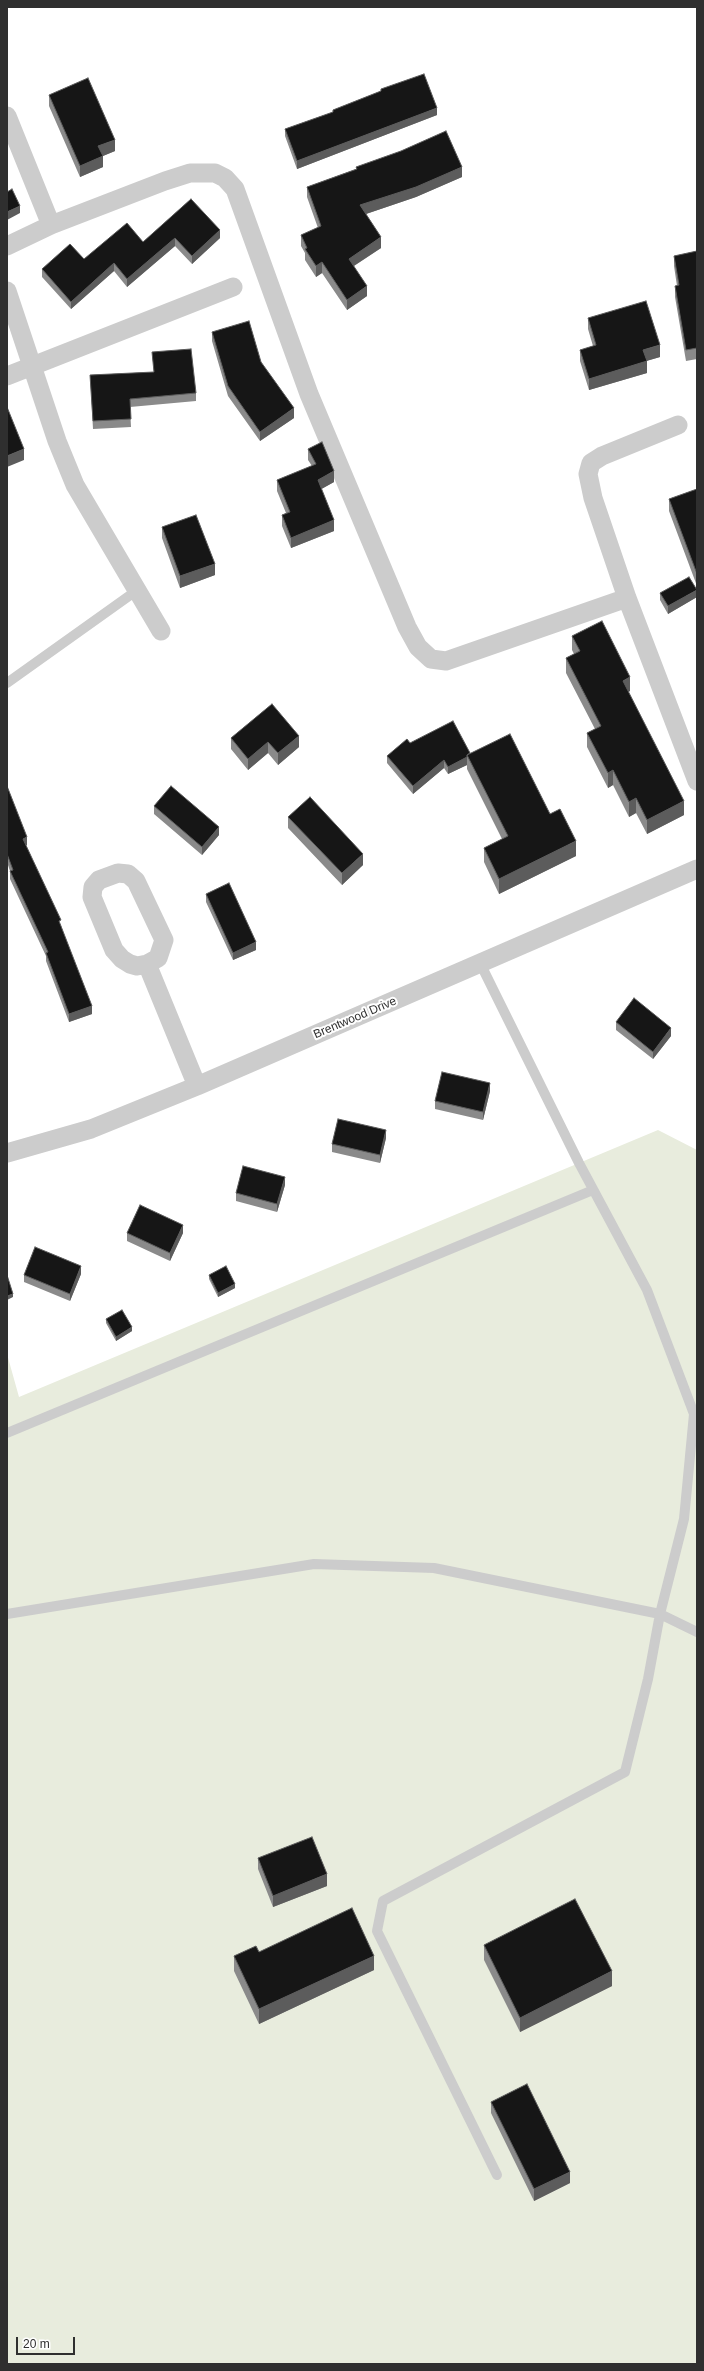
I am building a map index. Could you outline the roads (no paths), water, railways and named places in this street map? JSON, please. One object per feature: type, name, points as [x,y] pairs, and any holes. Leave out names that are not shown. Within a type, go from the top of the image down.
[{"type":"street","points":[[7,116],[51,225]]},
{"type":"street","points":[[7,246],[51,225],[165,181],[190,173],[215,173],[225,178],[235,189],[309,394],[407,627],[418,647],[431,660],[446,661],[627,598]]},
{"type":"street","points":[[7,376],[233,287]]},
{"type":"street","points":[[7,291],[57,441],[75,485],[160,631]]},
{"type":"street","points":[[678,426],[602,456],[591,463],[588,474],[593,498],[627,598],[697,781]]},
{"type":"street","name":"Brentwood Drive","points":[[7,1153],[90,1129],[197,1086],[481,965],[697,869]]},
{"type":"street","points":[[118,873],[128,874],[136,881],[164,940],[158,958],[147,964],[137,966],[130,964],[122,959],[114,950],[92,897],[93,887],[99,880],[118,873]]},
{"type":"street","points":[[147,964],[197,1086]]},
{"type":"lane","points":[[7,683],[136,591]]},
{"type":"lane","points":[[481,965],[593,1190],[647,1290],[694,1414],[684,1518],[660,1614],[648,1679],[625,1772],[383,1901],[377,1931],[497,2175]]},
{"type":"lane","points":[[7,1433],[593,1190]]},
{"type":"lane","points":[[7,1614],[314,1564],[434,1568],[660,1614],[697,1632]]}]
